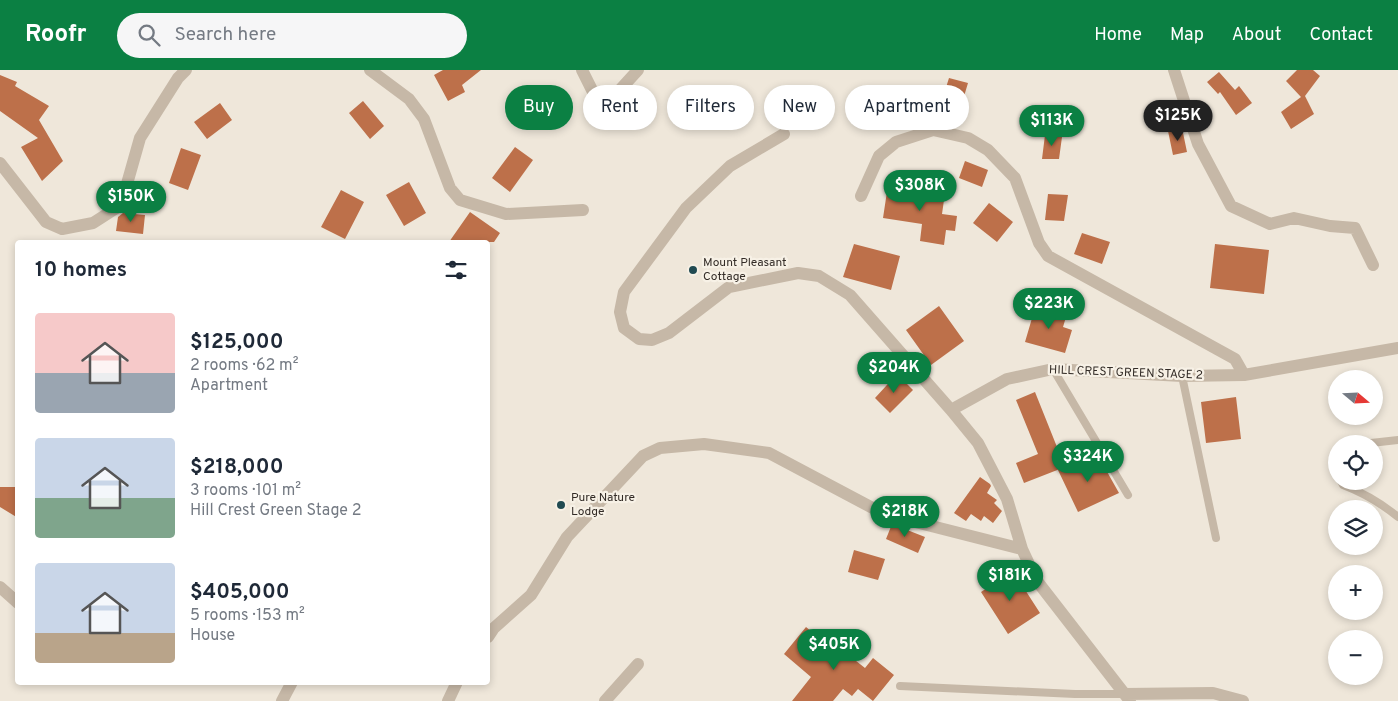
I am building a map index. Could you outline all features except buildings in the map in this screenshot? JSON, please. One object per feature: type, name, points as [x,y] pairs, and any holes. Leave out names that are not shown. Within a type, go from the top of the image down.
[{"type":"street","points":[[0,163],[46,222],[62,230],[93,223],[121,205],[140,138],[178,78],[186,70]]},
{"type":"street","points":[[370,70],[409,99],[424,120],[450,188],[460,200],[506,214],[583,210]]},
{"type":"street","points":[[582,70],[596,98],[607,101],[638,70]]},
{"type":"street","points":[[1174,70],[1198,144],[1231,206],[1270,224],[1294,218],[1330,226],[1355,228],[1373,265]]},
{"type":"street","points":[[861,196],[879,156],[896,142],[932,130],[968,138],[988,150],[1015,178],[1039,243],[1048,256],[1235,359],[1244,375]]},
{"type":"street","points":[[784,134],[730,166],[686,208],[624,292],[620,312],[624,328],[639,339],[652,340],[669,333],[729,287],[798,273],[819,276],[850,295],[951,410],[978,444],[1006,500],[1022,549],[1037,581],[1128,698],[1213,693],[1243,701]]},
{"type":"street","name":"HILL CREST GREEN STAGE 2","points":[[951,410],[1007,378],[1053,369],[1182,376],[1244,375],[1398,348]]},
{"type":"street","points":[[490,634],[494,628],[531,595],[566,537],[643,456],[660,448],[704,444],[769,453],[884,514],[1022,549]]},
{"type":"street","points":[[0,587],[15,600]]},
{"type":"street","points":[[605,701],[638,664]]},
{"type":"street","points":[[282,701],[290,685]]},
{"type":"street","points":[[448,701],[456,685]]},
{"type":"lane","points":[[1053,369],[1128,495]]},
{"type":"lane","points":[[1182,376],[1216,538]]},
{"type":"lane","points":[[1383,442],[1398,440]]},
{"type":"lane","points":[[1357,490],[1381,504],[1398,517]]},
{"type":"lane","points":[[900,686],[1128,698]]},
{"type":"place","name":"Mount Pleasant Cottage","points":[[693,270]]},
{"type":"place","name":"Pure Nature Lodge","points":[[561,505]]}]
